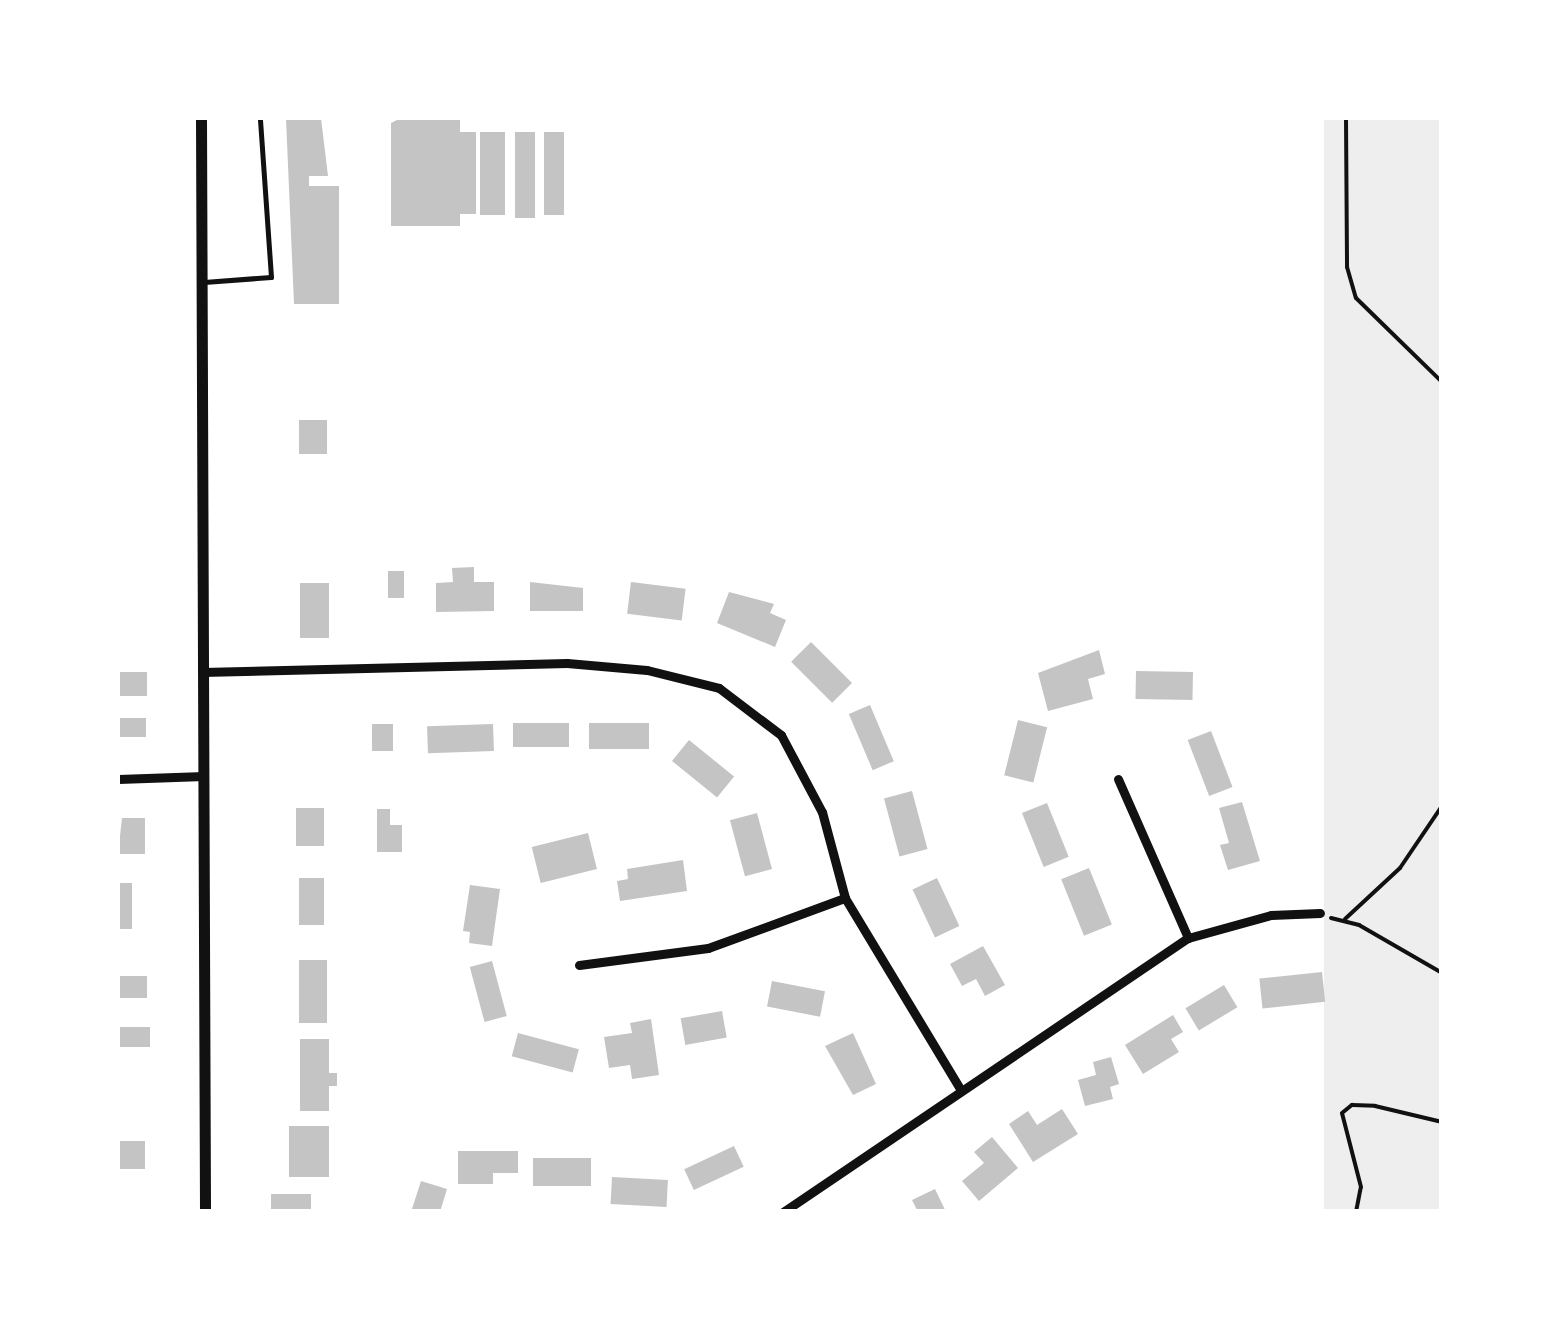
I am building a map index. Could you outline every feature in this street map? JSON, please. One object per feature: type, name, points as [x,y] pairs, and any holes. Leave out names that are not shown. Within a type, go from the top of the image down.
[{"type":"street","points":[[201,118],[205,1212]]},
{"type":"street","points":[[202,672],[567,663],[647,670],[719,688],[781,735],[822,812],[844,898],[958,1088]]},
{"type":"street","points":[[118,779],[204,776]]},
{"type":"street","points":[[1118,779],[1188,938]]},
{"type":"street","points":[[579,965],[708,948],[844,898]]},
{"type":"street","points":[[783,1212],[958,1088],[1188,938],[1271,915],[1320,912]]},
{"type":"lane","points":[[202,282],[270,277],[260,118]]},
{"type":"path","points":[[1346,118],[1347,267],[1356,298],[1442,382]]},
{"type":"path","points":[[1442,808],[1442,918]]},
{"type":"path","points":[[1346,919],[1400,868],[1442,808]]},
{"type":"path","points":[[1320,912],[1346,919],[1442,973]]},
{"type":"path","points":[[1356,1212],[1361,1187],[1342,1114],[1352,1106],[1374,1106],[1442,1122]]},
{"type":"shaded area","points":[[1324,118],[1441,118],[1441,1211],[1324,1211]]},
{"type":"building","points":[[321,118],[328,176],[309,176],[309,186],[339,186],[339,304],[294,304],[286,119]]},
{"type":"building","points":[[401,118],[460,118],[460,132],[476,132],[476,214],[460,214],[460,226],[391,226],[391,123]]},
{"type":"building","points":[[480,132],[505,132],[505,215],[480,215]]},
{"type":"building","points":[[515,132],[535,132],[535,218],[515,218]]},
{"type":"building","points":[[544,132],[564,132],[564,215],[544,215]]},
{"type":"building","points":[[299,420],[327,420],[327,454],[299,454]]},
{"type":"building","points":[[474,567],[474,582],[494,582],[494,611],[436,612],[436,583],[453,582],[452,568]]},
{"type":"building","points":[[388,571],[404,571],[404,598],[388,598]]},
{"type":"building","points":[[530,582],[583,588],[583,611],[530,611]]},
{"type":"building","points":[[631,582],[686,589],[682,620],[627,614]]},
{"type":"building","points":[[300,583],[329,583],[329,638],[300,638]]},
{"type":"building","points":[[729,592],[774,604],[770,613],[786,620],[775,647],[717,623]]},
{"type":"building","points":[[811,642],[852,683],[832,703],[791,662]]},
{"type":"building","points":[[1099,650],[1105,674],[1088,679],[1093,699],[1048,711],[1038,673]]},
{"type":"building","points":[[1136,671],[1193,672],[1193,700],[1136,699]]},
{"type":"building","points":[[118,672],[147,672],[147,696],[118,696]]},
{"type":"building","points":[[870,705],[894,761],[873,770],[849,714]]},
{"type":"building","points":[[118,718],[146,718],[146,737],[118,737]]},
{"type":"building","points":[[1018,720],[1047,727],[1033,783],[1004,775]]},
{"type":"building","points":[[513,723],[569,723],[569,747],[513,747]]},
{"type":"building","points":[[589,723],[649,723],[649,749],[589,749]]},
{"type":"building","points":[[372,724],[393,724],[393,751],[372,751]]},
{"type":"building","points":[[493,724],[494,751],[428,753],[427,726]]},
{"type":"building","points":[[1211,731],[1233,787],[1209,796],[1188,740]]},
{"type":"building","points":[[689,740],[734,777],[717,797],[672,761]]},
{"type":"building","points":[[912,791],[928,849],[900,856],[884,799]]},
{"type":"building","points":[[1242,802],[1260,861],[1228,870],[1220,845],[1229,843],[1219,808]]},
{"type":"building","points":[[1047,803],[1069,857],[1044,867],[1022,813]]},
{"type":"building","points":[[296,808],[324,808],[324,846],[296,846]]},
{"type":"building","points":[[377,809],[390,809],[390,825],[402,825],[402,852],[377,852]]},
{"type":"building","points":[[757,813],[772,869],[745,876],[730,820]]},
{"type":"building","points":[[122,818],[145,818],[145,854],[118,854]]},
{"type":"building","points":[[588,833],[597,869],[541,883],[532,847]]},
{"type":"building","points":[[683,860],[687,891],[620,901],[617,881],[628,879],[627,869]]},
{"type":"building","points":[[1089,868],[1112,925],[1084,936],[1061,879]]},
{"type":"building","points":[[299,878],[324,878],[324,925],[299,925]]},
{"type":"building","points":[[937,878],[959,926],[935,937],[913,889]]},
{"type":"building","points":[[118,883],[132,883],[132,929],[118,929]]},
{"type":"building","points":[[470,885],[500,889],[492,946],[469,943],[470,932],[463,931]]},
{"type":"building","points":[[983,946],[1005,985],[985,996],[976,979],[962,986],[950,964]]},
{"type":"building","points":[[299,960],[327,960],[327,1023],[299,1023]]},
{"type":"building","points":[[492,961],[507,1016],[485,1022],[470,967]]},
{"type":"building","points":[[1322,972],[1325,1002],[1262,1008],[1259,979]]},
{"type":"building","points":[[118,976],[147,976],[147,998],[118,998]]},
{"type":"building","points":[[772,981],[825,991],[820,1017],[767,1007]]},
{"type":"building","points":[[1224,985],[1237,1007],[1199,1030],[1185,1008]]},
{"type":"building","points":[[722,1011],[727,1038],[685,1045],[681,1018]]},
{"type":"building","points":[[1173,1015],[1183,1032],[1171,1039],[1179,1052],[1143,1074],[1125,1045]]},
{"type":"building","points":[[651,1019],[659,1075],[632,1079],[630,1065],[609,1068],[604,1037],[632,1033],[630,1023]]},
{"type":"building","points":[[119,1027],[150,1027],[150,1047],[119,1047]]},
{"type":"building","points":[[518,1033],[579,1049],[573,1072],[512,1056]]},
{"type":"building","points":[[853,1033],[876,1084],[853,1095],[825,1046]]},
{"type":"building","points":[[300,1039],[329,1039],[329,1073],[337,1073],[337,1086],[329,1086],[329,1111],[300,1111]]},
{"type":"building","points":[[1111,1057],[1119,1084],[1110,1087],[1113,1099],[1085,1106],[1078,1080],[1096,1075],[1093,1062]]},
{"type":"building","points":[[1062,1109],[1078,1134],[1033,1162],[1009,1124],[1028,1111],[1037,1125]]},
{"type":"building","points":[[289,1126],[329,1126],[329,1177],[289,1177]]},
{"type":"building","points":[[992,1137],[1018,1168],[979,1201],[962,1181],[984,1163],[974,1152]]},
{"type":"building","points":[[118,1141],[145,1141],[145,1169],[118,1169]]},
{"type":"building","points":[[734,1146],[744,1167],[694,1190],[684,1169]]},
{"type":"building","points":[[458,1151],[518,1151],[518,1173],[493,1173],[493,1184],[458,1184]]},
{"type":"building","points":[[533,1158],[591,1158],[591,1186],[533,1186]]},
{"type":"building","points":[[612,1177],[668,1180],[667,1207],[611,1204]]},
{"type":"building","points":[[421,1181],[447,1189],[440,1212],[411,1212]]},
{"type":"building","points":[[935,1189],[946,1212],[918,1212],[912,1200]]},
{"type":"building","points":[[271,1194],[311,1194],[311,1212],[271,1212]]}]
